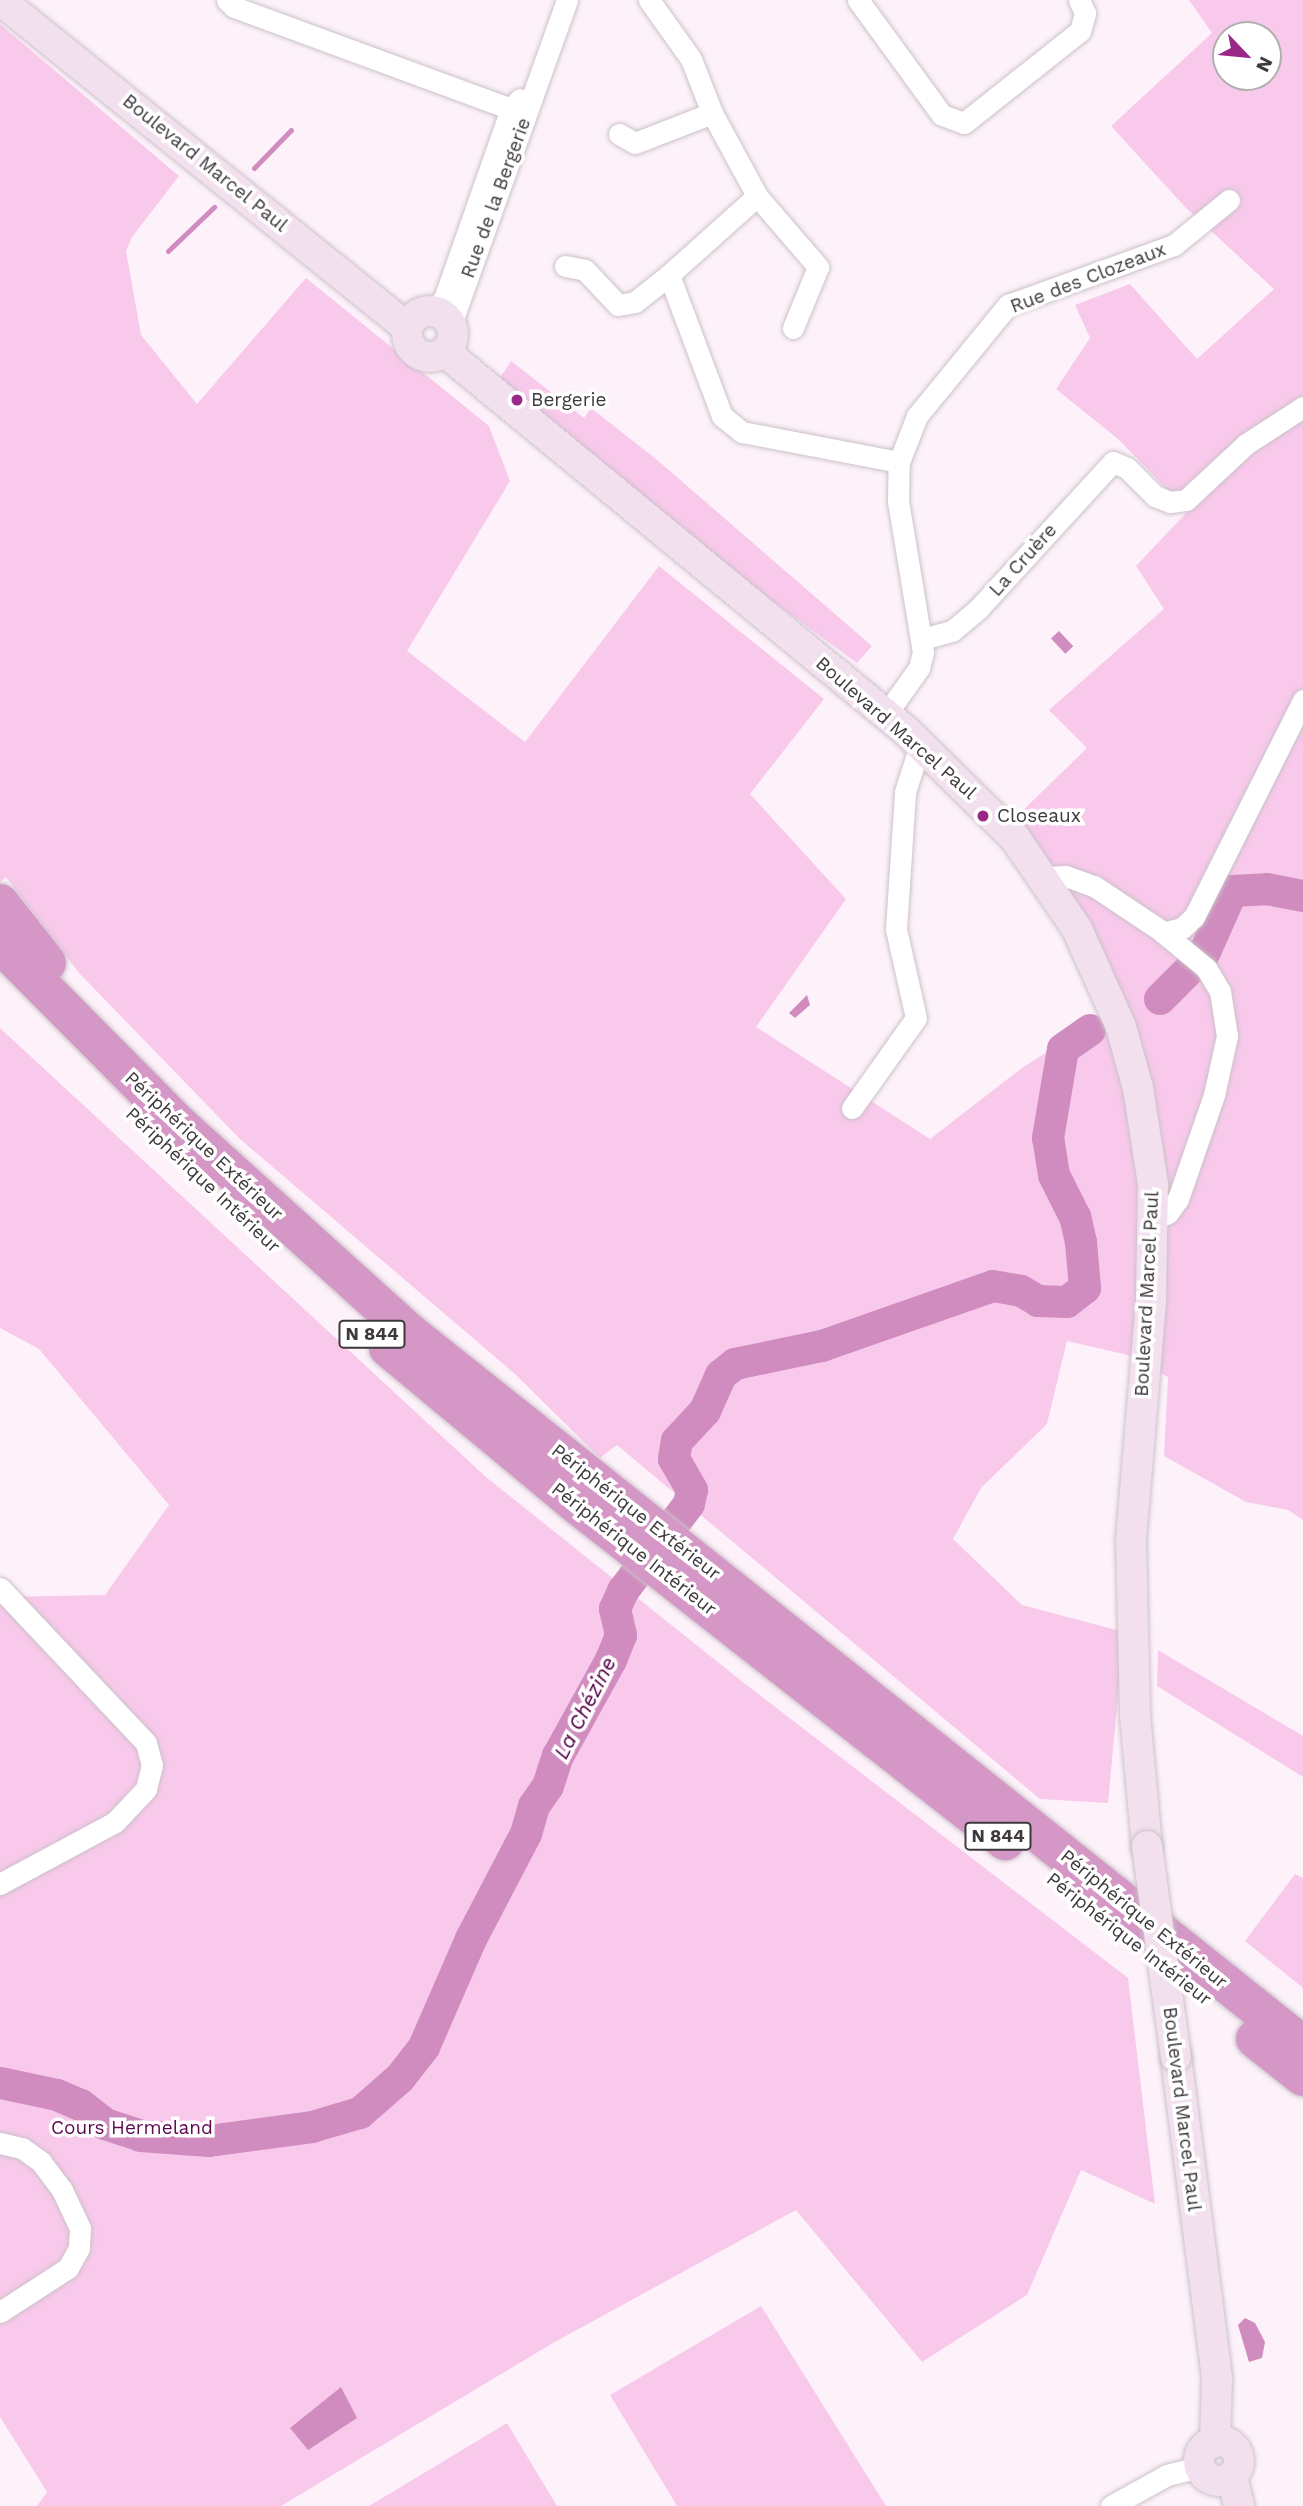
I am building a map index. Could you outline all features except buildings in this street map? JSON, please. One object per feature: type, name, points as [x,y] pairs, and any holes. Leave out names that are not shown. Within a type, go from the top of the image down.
[{"type":"highway","points":[[0,903],[78,1003],[78,1024]]},
{"type":"highway","name":"Périphérique Extérieur","points":[[0,944],[78,1024],[328,1261],[581,1489]]},
{"type":"highway","name":"Périphérique Intérieur","points":[[0,981],[148,1130],[304,1274],[703,1585],[1303,2077]]},
{"type":"highway","name":"Périphérique Extérieur","points":[[703,1585],[1303,2045]]},
{"type":"street","name":"Boulevard Marcel Paul","points":[[0,0],[434,329],[886,714],[982,802],[1045,877],[1069,913],[1121,1027],[1138,1088],[1154,1219],[1131,1538],[1135,1715],[1147,1846],[1217,2379],[1207,2454]]},
{"type":"street","points":[[227,0],[234,7],[511,109]]},
{"type":"street","name":"Rue de la Bergerie","points":[[434,329],[542,73],[567,0]]},
{"type":"street","points":[[649,0],[691,59],[712,113],[757,196],[818,267],[793,328]]},
{"type":"street","points":[[858,0],[942,116],[962,123],[974,119],[1080,31],[1085,13],[1079,0]]},
{"type":"street","name":"Rue de la Bergerie","points":[[434,329],[511,109],[542,73]]},
{"type":"street","points":[[619,134],[635,143],[712,113]]},
{"type":"street","points":[[565,266],[586,271],[618,305],[635,302],[757,196]]},
{"type":"street","name":"Rue des Clozeaux","points":[[886,714],[919,668],[922,639],[898,501],[899,462],[917,416],[1007,305],[1174,245],[1229,200]]},
{"type":"street","points":[[669,275],[722,416],[742,432],[899,462]]},
{"type":"street","name":"La Cruère","points":[[922,639],[952,631],[979,608],[1113,462],[1127,468],[1155,496],[1170,502],[1186,500],[1246,444],[1303,407]]},
{"type":"street","points":[[1163,933],[1182,928],[1194,917],[1303,699]]},
{"type":"street","points":[[852,1108],[916,1018],[896,929],[905,792],[920,744]]},
{"type":"street","points":[[1045,877],[1066,876],[1094,886],[1163,933],[1206,968],[1220,990],[1227,1036],[1214,1095],[1178,1199],[1168,1213],[1154,1219]]},
{"type":"street","points":[[0,1588],[146,1743],[152,1765],[146,1789],[123,1816],[0,1884]]},
{"type":"street","points":[[0,2143],[22,2148],[41,2162],[62,2190],[80,2228],[79,2248],[68,2267],[0,2312]]},
{"type":"street","points":[[1111,2506],[1227,2443],[1237,2453],[1238,2466],[1231,2477],[1238,2506]]},
{"type":"green space","points":[[1189,0],[1303,0],[1303,1520],[1288,1510],[1246,1502],[1164,1456],[1168,1377],[1128,1355],[1067,1341],[1047,1424],[981,1488],[953,1539],[1022,1605],[1124,1632],[1108,1803],[1040,1799],[617,1445],[600,1458],[515,1374],[240,1139],[79,973],[6,877],[0,882],[0,24],[179,176],[132,237],[126,251],[141,335],[197,404],[306,278],[489,426],[510,481],[407,651],[525,742],[659,566],[824,699],[750,794],[846,899],[756,1027],[930,1139],[1022,1068],[1124,1003],[1015,818],[1087,748],[1049,710],[1164,609],[1136,566],[1188,511],[1118,439],[1056,389],[1090,338],[1075,305],[1130,284],[1197,359],[1274,289],[1185,207],[1111,126],[1212,33]]},
{"type":"green space","points":[[511,361],[584,418],[591,408],[656,459],[872,646],[857,663],[741,578],[498,381]]},
{"type":"green space","name":"Cours Hermeland","points":[[0,1028],[486,1477],[744,1683],[1128,1978],[1155,2204],[1081,2170],[1027,2295],[922,2362],[796,2210],[553,2343],[281,2506],[37,2506],[47,2492],[0,2417],[0,1597],[105,1595],[169,1505],[39,1349],[0,1328]]},
{"type":"green space","points":[[1158,1650],[1303,1736],[1303,1777],[1157,1686]]},
{"type":"green space","points":[[1295,1874],[1303,1878],[1303,1988],[1245,1941]]},
{"type":"green space","points":[[761,2306],[886,2506],[677,2506],[610,2395]]},
{"type":"green space","points":[[507,2423],[557,2506],[369,2506]]},
{"type":"shaded area","points":[[1059,631],[1073,646],[1065,654],[1051,639]]},
{"type":"shaded area","points":[[807,995],[810,1005],[795,1018],[789,1013]]},
{"type":"shaded area","points":[[1245,2318],[1255,2323],[1265,2342],[1262,2358],[1249,2362],[1238,2325]]},
{"type":"shaded area","points":[[341,2387],[357,2418],[308,2450],[290,2428]]},
{"type":"waterway","points":[[254,168],[291,130]]},
{"type":"waterway","points":[[168,251],[214,207]]},
{"type":"waterway","name":"La Chézine","points":[[1204,954],[1232,891],[1267,889],[1303,896]]},
{"type":"waterway","name":"La Chézine","points":[[1160,999],[1194,965]]},
{"type":"waterway","name":"La Chézine","points":[[0,2083],[57,2095],[81,2105],[105,2124],[141,2136],[209,2141],[312,2127],[360,2113],[400,2078],[424,2047],[471,1939],[526,1834],[534,1806],[548,1786],[558,1756],[611,1660],[621,1635],[615,1609],[623,1591],[689,1504],[692,1490],[674,1459],[677,1441],[705,1411],[721,1375],[735,1364],[822,1346],[993,1286],[1021,1291],[1038,1301],[1067,1302],[1085,1288],[1081,1242],[1075,1217],[1054,1175],[1048,1138],[1063,1049],[1090,1030]]},
{"type":"place","name":"Bergerie","points":[[517,400]]},
{"type":"place","name":"Closeaux","points":[[983,816]]}]
